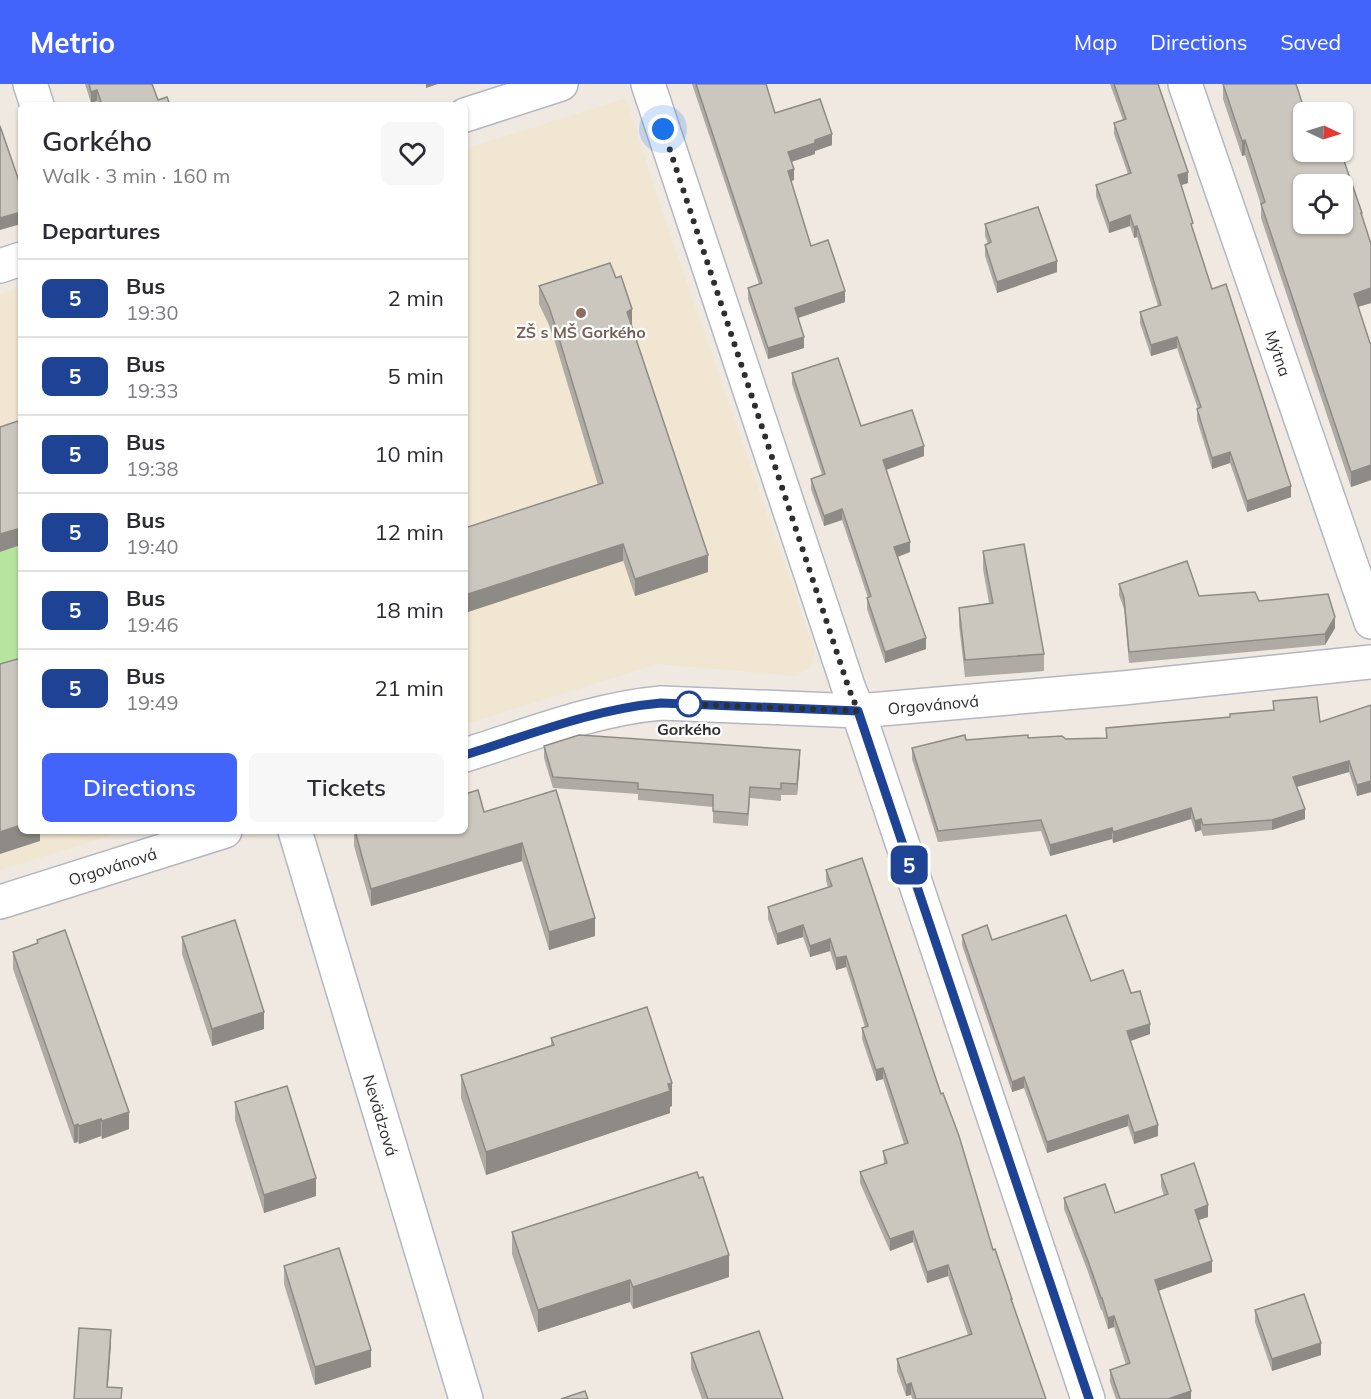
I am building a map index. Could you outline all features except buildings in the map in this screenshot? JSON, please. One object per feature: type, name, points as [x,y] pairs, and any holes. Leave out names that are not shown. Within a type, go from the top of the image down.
[{"type":"street","points":[[30,84],[36,102]]},
{"type":"street","points":[[468,114],[561,84]]},
{"type":"street","points":[[648,84],[1089,1399]]},
{"type":"street","name":"Mýtna","points":[[1185,84],[1371,622]]},
{"type":"street","points":[[0,266],[18,260]]},
{"type":"street","name":"Orgovánová","points":[[468,754],[589,716],[641,704],[858,711],[1124,688],[1371,662]]},
{"type":"street","name":"Orgovánová","points":[[0,902],[215,834]]},
{"type":"street","name":"Nevädzová","points":[[296,834],[466,1399]]},
{"type":"shaded area","name":"ZŠ s MŠ Gorkého","points":[[626,98],[658,199],[815,653],[811,667],[796,676],[658,664],[468,723],[468,148]]},
{"type":"shaded area","points":[[18,288],[18,834],[115,834],[0,870],[0,294]]},
{"type":"green space","points":[[18,546],[18,677],[0,664],[0,552]]},
{"type":"bus line","name":"5","points":[[468,754],[589,716],[641,704],[858,711],[1089,1399]]},
{"type":"place","name":"ZŠ s MŠ Gorkého","points":[[581,313]]},
{"type":"place","name":"Gorkého","points":[[689,704]]},
{"type":"route","points":[[663,129],[858,711],[683,704],[689,704]]}]
